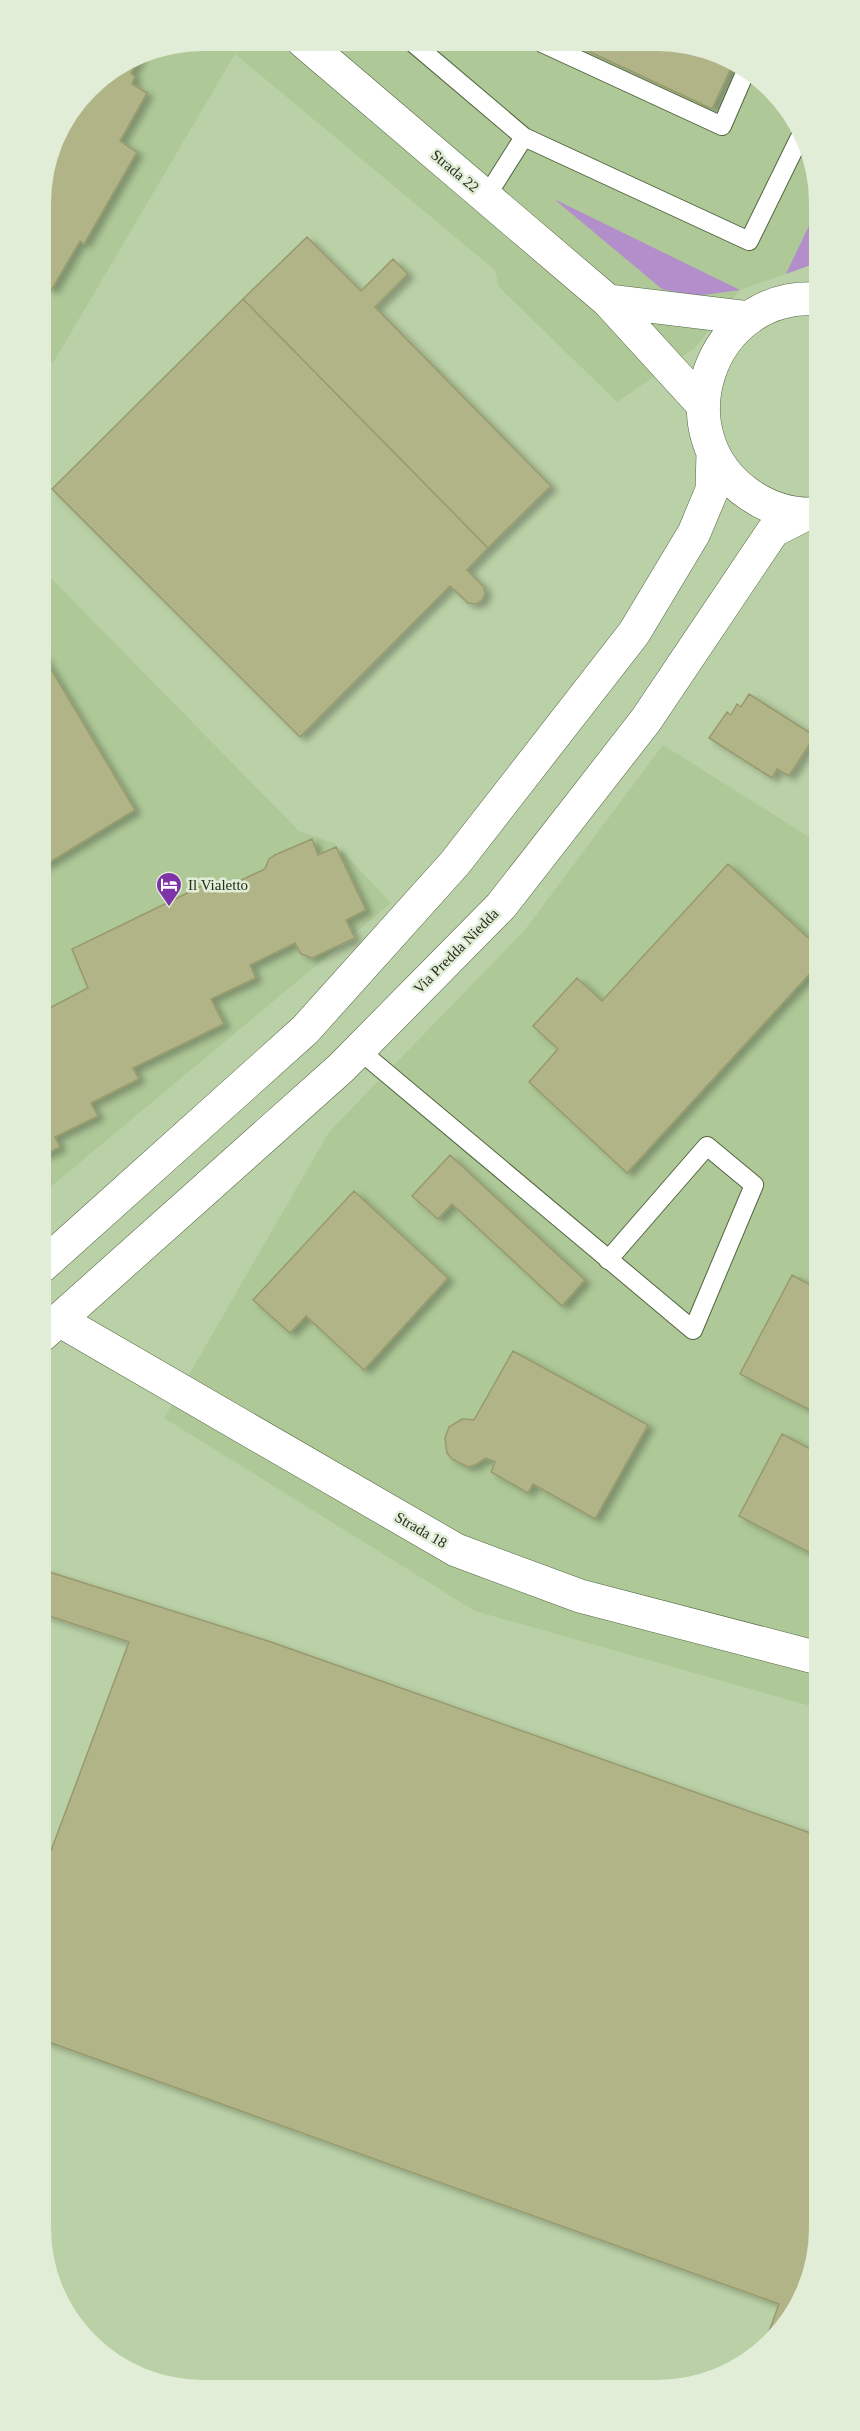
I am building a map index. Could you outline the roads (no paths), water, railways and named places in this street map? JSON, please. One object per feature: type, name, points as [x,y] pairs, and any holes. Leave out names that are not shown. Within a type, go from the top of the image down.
[{"type":"main road","name":"Strada 22","points":[[315,51],[608,301],[704,405]]},
{"type":"main road","points":[[809,297],[765,308],[729,335],[716,356],[706,380],[704,405],[706,429],[713,452],[726,472],[742,489],[761,502],[783,510],[809,514]]},
{"type":"main road","points":[[608,301],[749,318]]},
{"type":"main road","points":[[51,1258],[305,1030],[455,863],[634,633],[694,533],[712,490],[713,452]]},
{"type":"main road","name":"Via Predda Niedda","points":[[51,1328],[359,1050],[501,906],[646,720],[773,531],[809,515]]},
{"type":"main road","name":"Strada 18","points":[[51,1328],[456,1550],[580,1596],[809,1656]]},
{"type":"lane","points":[[423,51],[524,137],[749,242],[797,144]]},
{"type":"lane","points":[[559,51],[722,126],[743,78]]},
{"type":"lane","points":[[486,197],[524,137]]},
{"type":"lane","points":[[359,1050],[608,1260],[693,1330],[754,1185],[707,1146],[608,1260]]},
{"type":"place","name":"Il Vialetto","points":[[169,908]]}]
